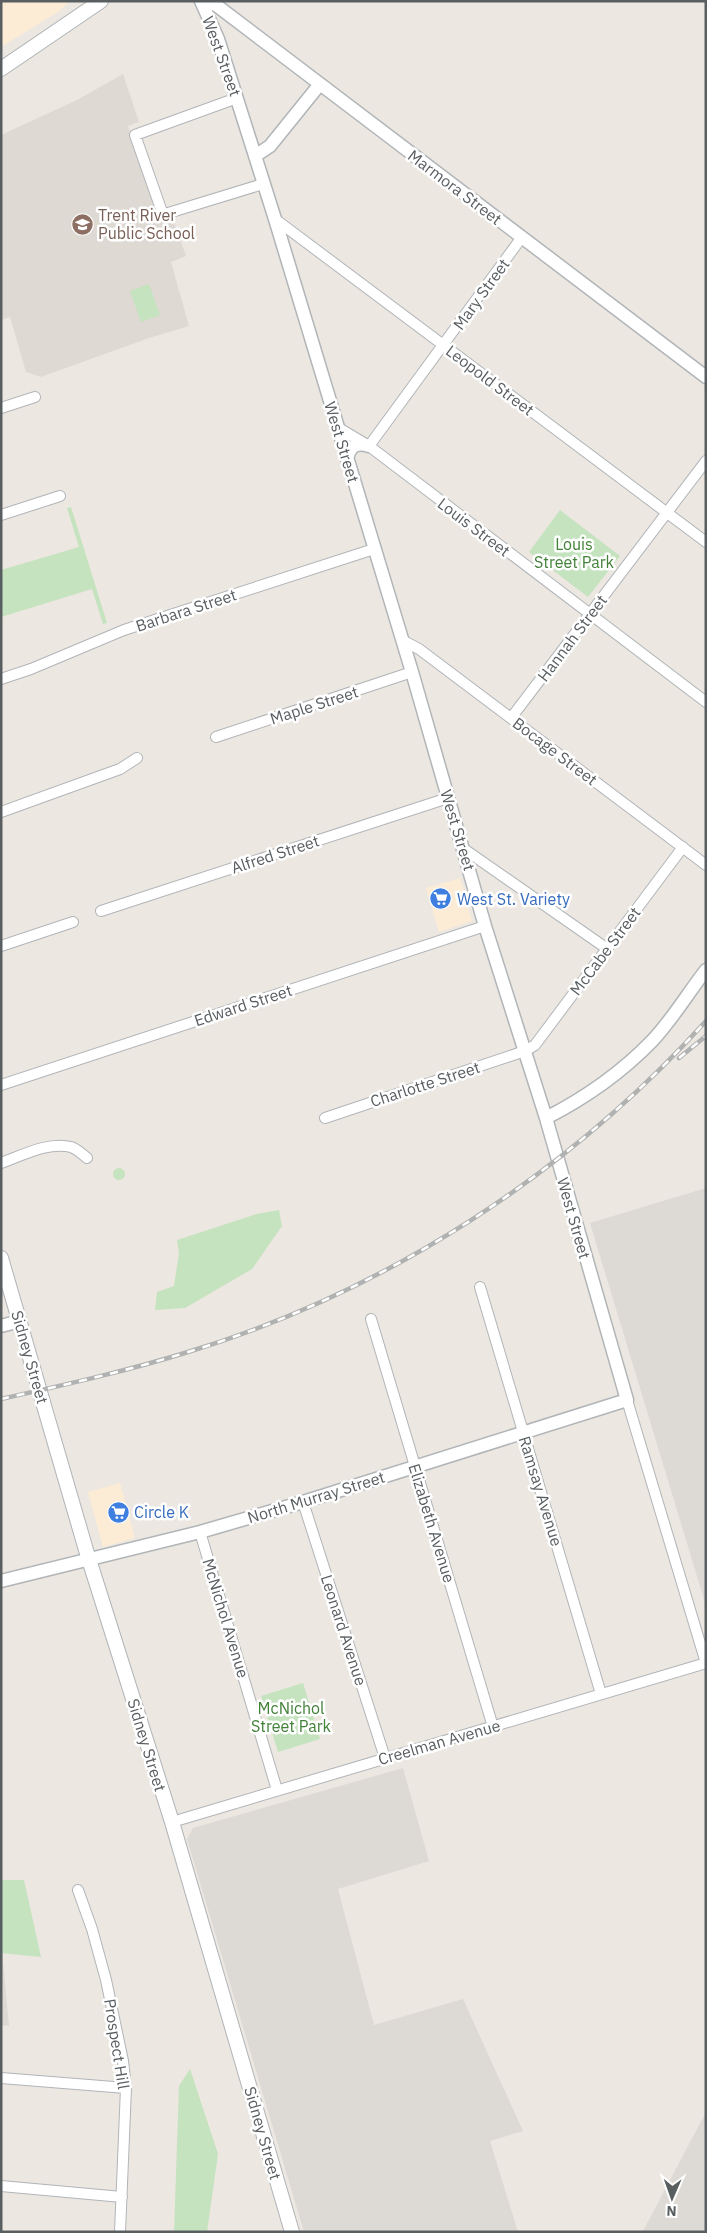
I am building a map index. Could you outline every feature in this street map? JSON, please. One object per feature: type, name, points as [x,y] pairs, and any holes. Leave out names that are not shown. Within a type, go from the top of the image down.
[{"type":"main road","points":[[1,69],[101,1]]},
{"type":"main road","name":"Sidney Street","points":[[1,1258],[89,1560],[172,1822],[292,2232]]},
{"type":"street","name":"Marmora Street","points":[[202,1],[216,5],[706,376]]},
{"type":"street","name":"West Street","points":[[202,1],[218,39],[275,219],[346,459],[412,672],[485,926],[546,1118],[627,1400],[706,1663]]},
{"type":"street","points":[[255,156],[270,146],[320,84]]},
{"type":"street","points":[[237,98],[135,134],[162,212],[168,214],[263,184]]},
{"type":"street","name":"Leopold Street","points":[[275,219],[706,542]]},
{"type":"street","name":"Mary Street","points":[[369,446],[522,237]]},
{"type":"street","points":[[1,408],[35,397]]},
{"type":"street","name":"Louis Street","points":[[337,427],[369,446],[706,702]]},
{"type":"street","points":[[346,459],[349,449],[354,445],[369,446]]},
{"type":"street","name":"Hannah Street","points":[[511,718],[706,461]]},
{"type":"street","points":[[1,515],[60,496]]},
{"type":"street","name":"Barbara Street","points":[[1,679],[31,669],[124,630],[374,550]]},
{"type":"street","name":"Bocage Street","points":[[402,640],[419,649],[706,865]]},
{"type":"street","name":"Maple Street","points":[[216,737],[412,672]]},
{"type":"street","points":[[1,812],[120,769],[137,758]]},
{"type":"street","name":"Alfred Street","points":[[101,911],[448,798]]},
{"type":"street","name":"McCabe Street","points":[[525,1051],[535,1045],[683,848]]},
{"type":"street","points":[[464,849],[606,948]]},
{"type":"street","points":[[1,946],[73,922]]},
{"type":"street","name":"Edward Street","points":[[1,1085],[485,926]]},
{"type":"street","points":[[546,1118],[591,1093],[653,1040],[706,970]]},
{"type":"street","name":"Charlotte Street","points":[[325,1118],[525,1051]]},
{"type":"street","points":[[1,1163],[42,1149],[61,1146],[76,1150],[87,1158]]},
{"type":"street","name":"Ramsay Avenue","points":[[480,1287],[601,1694]]},
{"type":"street","name":"Elizabeth Avenue","points":[[371,1319],[493,1727]]},
{"type":"street","points":[[1,1326],[20,1321]]},
{"type":"street","name":"North Murray Street","points":[[1,1581],[200,1532],[524,1434],[627,1400]]},
{"type":"street","name":"Leonard Avenue","points":[[303,1502],[385,1758]]},
{"type":"street","name":"McNichol Avenue","points":[[200,1532],[278,1790]]},
{"type":"street","name":"Creelman Avenue","points":[[172,1822],[706,1663]]},
{"type":"street","name":"Prospect Hill","points":[[78,1890],[92,1929],[106,1980],[123,2061],[126,2088],[120,2232]]},
{"type":"street","points":[[1,2078],[126,2088]]},
{"type":"street","points":[[1,2186],[122,2197]]},
{"type":"shaded area","points":[[1,1],[70,1],[58,12],[1,47]]},
{"type":"shaded area","name":"Trent River Public School","points":[[123,74],[139,122],[128,126],[163,225],[174,222],[186,256],[171,262],[189,326],[146,339],[41,377],[26,372],[10,317],[1,320],[1,135],[77,100]]},
{"type":"shaded area","points":[[460,878],[472,921],[439,932],[426,888]]},
{"type":"shaded area","points":[[706,1188],[706,1606],[590,1223]]},
{"type":"shaded area","points":[[120,1483],[135,1538],[103,1547],[88,1492]]},
{"type":"shaded area","points":[[403,1768],[429,1861],[338,1889],[374,2025],[463,1999],[523,2131],[490,2141],[518,2232],[304,2232],[187,1839],[193,1828]]},
{"type":"shaded area","points":[[2,1951],[9,2026],[1,2025]]},
{"type":"shaded area","points":[[706,2112],[706,2232],[643,2231]]},
{"type":"green space","points":[[149,284],[160,315],[141,322],[130,291]]},
{"type":"green space","points":[[71,507],[107,623],[103,624],[92,589],[1,617],[1,570],[79,547],[67,508]]},
{"type":"green space","name":"Louis Street Park","points":[[560,510],[620,556],[588,597],[529,552]]},
{"type":"green space","points":[[121,1168],[124,1169],[124,1179],[117,1180],[114,1179],[113,1172],[114,1169]]},
{"type":"green space","points":[[279,1210],[282,1226],[252,1269],[185,1308],[155,1310],[157,1292],[174,1286],[179,1253],[177,1240],[257,1214]]},
{"type":"green space","name":"McNichol Street Park","points":[[303,1683],[320,1739],[278,1752],[261,1696]]},
{"type":"green space","points":[[1,1880],[24,1880],[41,1957],[1,1953]]},
{"type":"green space","points":[[190,2069],[218,2154],[207,2232],[174,2232],[179,2086]]},
{"type":"railway","points":[[1,1399],[119,1372],[188,1352],[261,1327],[333,1296],[402,1261],[469,1221],[533,1177],[595,1129],[652,1077],[706,1021]]},
{"type":"railway","points":[[679,1058],[706,1036]]},
{"type":"place","name":"Trent River Public School","points":[[82,224]]},
{"type":"place","name":"West St. Variety","points":[[441,899]]},
{"type":"place","name":"Circle K","points":[[118,1512]]}]
